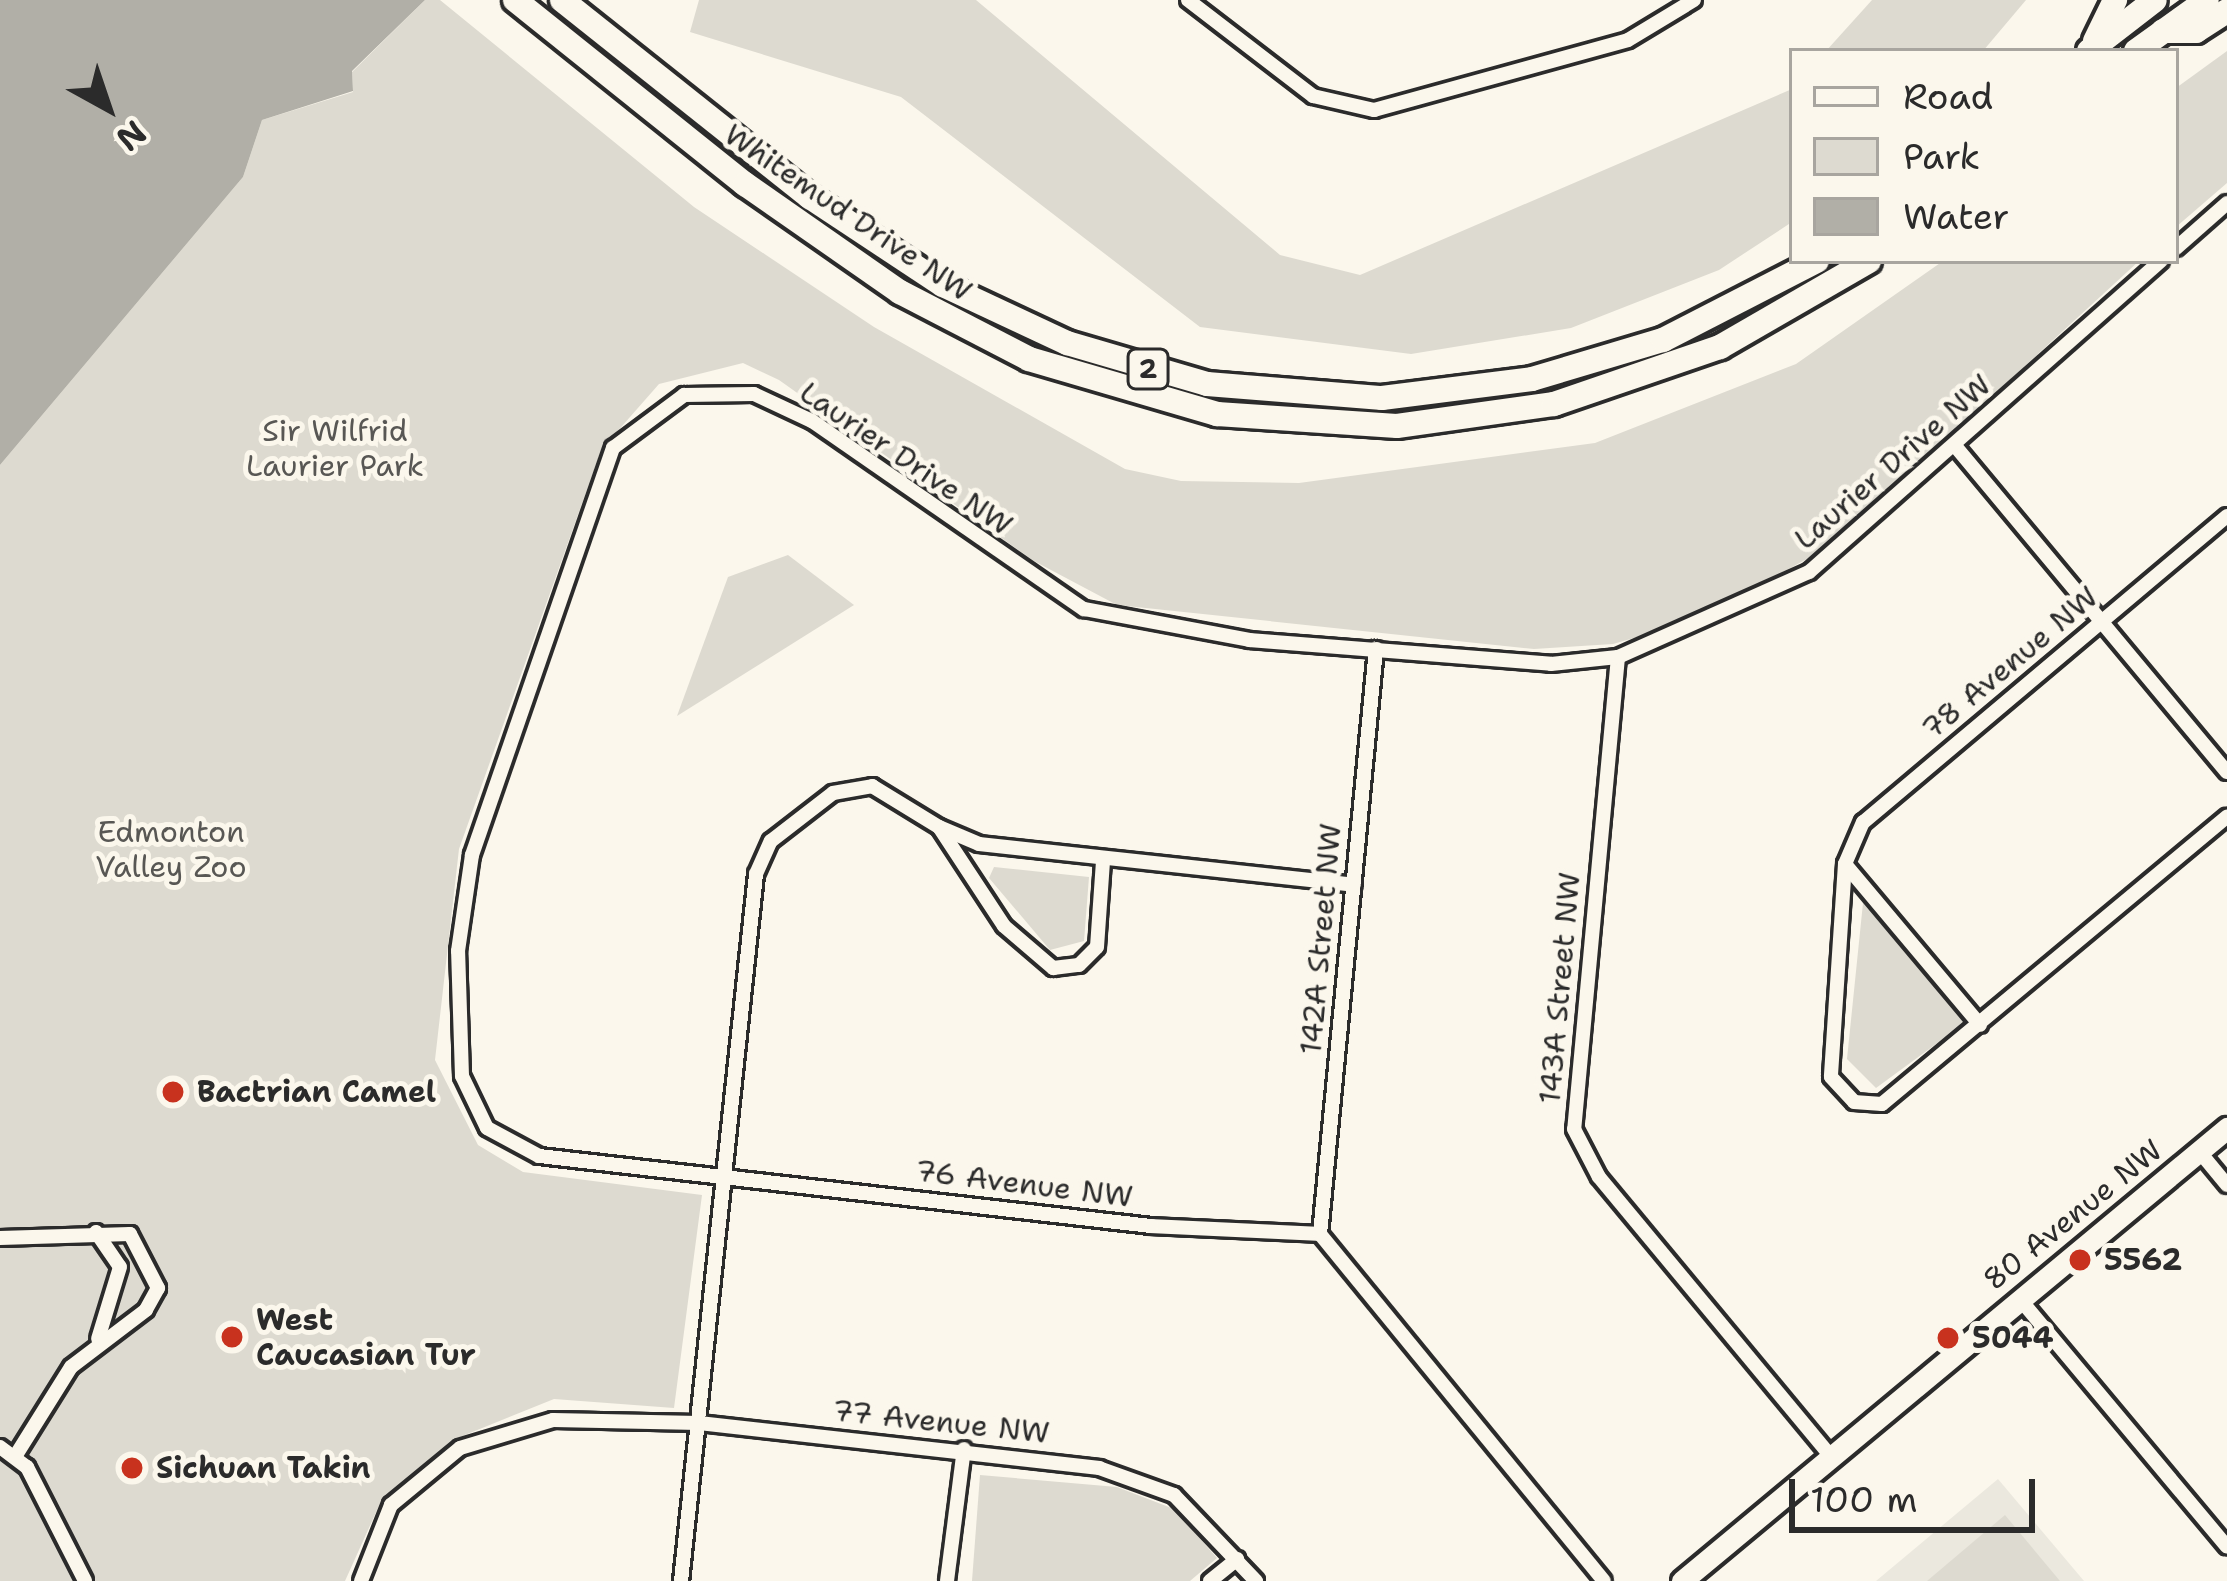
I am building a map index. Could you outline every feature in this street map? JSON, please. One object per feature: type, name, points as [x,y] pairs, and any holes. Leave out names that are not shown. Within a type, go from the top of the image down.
[{"type":"highway","name":"Whitemud Drive NW","points":[[562,0],[810,197],[943,285],[1066,343],[1207,384],[1382,398],[1532,379],[1694,327],[1811,264]]},
{"type":"highway","points":[[2091,48],[2115,0]]},
{"type":"highway","points":[[2093,48],[2155,0]]},
{"type":"highway","points":[[2140,48],[2207,0]]},
{"type":"highway","name":"Whitemud Drive NW","points":[[520,5],[900,292],[1059,371],[1217,415],[1397,426],[1554,404],[1720,347],[1864,264]]},
{"type":"highway","points":[[2162,31],[2196,31],[2227,11]]},
{"type":"street","points":[[1188,0],[1313,96],[1374,110],[1628,40],[1694,0]]},
{"type":"street","points":[[2179,245],[2227,203]]},
{"type":"street","name":"Laurier Drive NW","points":[[721,1177],[539,1156],[488,1128],[462,1076],[458,951],[472,855],[613,448],[644,418],[684,395],[754,394],[812,422],[1084,609],[1376,649],[1551,664],[1618,657],[1810,572],[2159,264]]},
{"type":"street","points":[[1956,446],[2227,772]]},
{"type":"street","name":"78 Avenue NW","points":[[1845,864],[1862,822],[2227,516]]},
{"type":"street","name":"142A Street NW","points":[[1321,1234],[1376,649]]},
{"type":"street","name":"143A Street NW","points":[[1618,657],[1574,1129],[1599,1177],[1828,1453]]},
{"type":"street","points":[[681,1581],[756,874],[771,842],[833,793],[872,786],[939,827],[980,844],[1102,861],[1354,885]]},
{"type":"street","points":[[1845,864],[1825,1048],[1831,1076],[1854,1102],[1882,1104],[2227,818]]},
{"type":"street","points":[[939,827],[1004,926],[1053,968],[1079,965],[1097,947],[1102,861]]},
{"type":"street","points":[[1845,864],[1980,1024]]},
{"type":"street","name":"80 Avenue NW","points":[[1682,1581],[1828,1453],[2227,1128]]},
{"type":"street","points":[[2199,1151],[2227,1185]]},
{"type":"street","name":"76 Avenue NW","points":[[721,1177],[1321,1234]]},
{"type":"street","points":[[16,1455],[92,1347],[120,1267],[111,1242],[86,1228]]},
{"type":"street","points":[[0,1238],[86,1228],[139,1239],[158,1288],[146,1310],[92,1347]]},
{"type":"street","points":[[1321,1234],[1604,1581]]},
{"type":"street","points":[[2019,1298],[2227,1547]]},
{"type":"street","name":"77 Avenue NW","points":[[361,1581],[391,1505],[460,1448],[554,1420],[699,1423],[964,1449],[1099,1468],[1174,1495],[1237,1559]]},
{"type":"street","points":[[0,1447],[16,1455],[85,1581]]},
{"type":"street","points":[[947,1581],[964,1449]]},
{"type":"street","points":[[1210,1581],[1237,1559],[1256,1581]]},
{"type":"shaded area","points":[[1998,1479],[2084,1581],[1876,1581]]},
{"type":"green space","points":[[425,0],[440,0],[694,207],[874,327],[1125,469],[1181,481],[1299,483],[1595,443],[1796,364],[1939,264],[2136,264],[1827,548],[1693,621],[1613,644],[1534,649],[1117,605],[1034,561],[779,380],[743,363],[659,384],[601,450],[459,849],[435,1060],[478,1145],[523,1172],[702,1195],[674,1408],[554,1399],[455,1439],[382,1499],[345,1581],[0,1581],[0,465],[243,177],[262,120],[353,92],[352,72]]},
{"type":"green space","points":[[699,0],[976,0],[1280,255],[1360,275],[1789,90],[1789,224],[1719,270],[1571,328],[1411,354],[1200,327],[901,97],[690,32]]},
{"type":"green space","points":[[1872,0],[2026,0],[1986,48],[1829,48]]},
{"type":"green space","points":[[2227,51],[2227,183],[2179,224],[2179,86]]},
{"type":"green space","points":[[788,555],[854,605],[677,716],[728,577]]},
{"type":"green space","points":[[994,867],[1089,877],[1084,941],[1050,950],[989,878]]},
{"type":"green space","points":[[1863,903],[1966,1022],[1876,1088],[1847,1059]]},
{"type":"green space","points":[[980,1475],[1117,1487],[1174,1509],[1217,1558],[1190,1581],[972,1581]]},
{"type":"green space","points":[[2005,1515],[2060,1581],[1927,1581]]},
{"type":"water","points":[[0,0],[425,0],[352,71],[353,91],[262,120],[243,177],[0,465]]},
{"type":"place","name":"Bactrian Camel","points":[[173,1092]]},
{"type":"place","name":"5562","points":[[2080,1260]]},
{"type":"place","name":"West Caucasian Tur","points":[[232,1337]]},
{"type":"place","name":"5044","points":[[1948,1338]]},
{"type":"place","name":"Sichuan Takin","points":[[132,1468]]},
{"type":"park label","name":"Sir Wilfrid Laurier Park","points":[[335,448]]},
{"type":"park label","name":"Edmonton Valley Zoo","points":[[171,849]]}]
